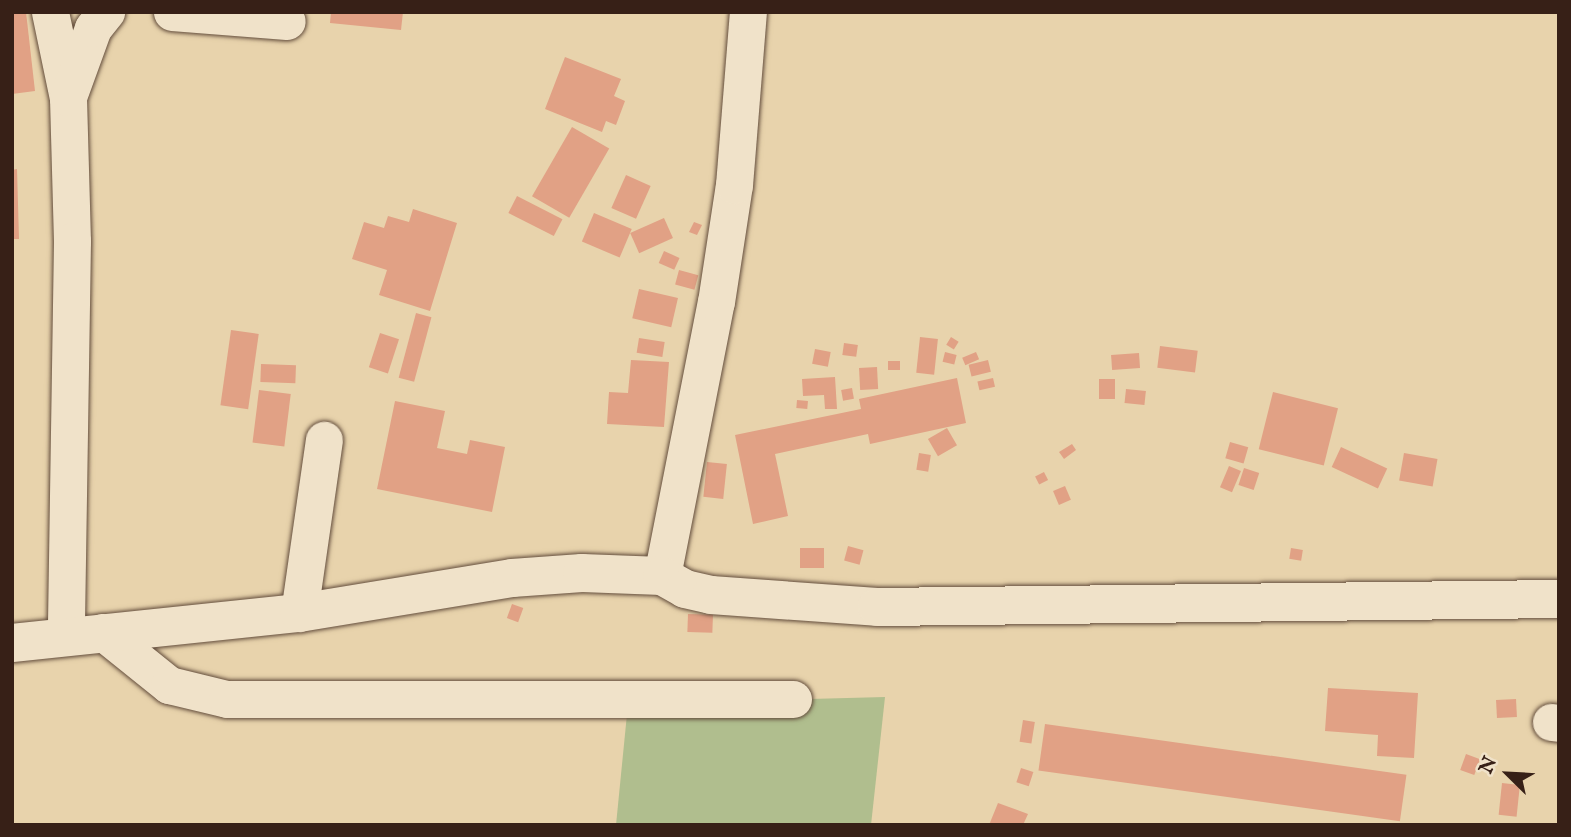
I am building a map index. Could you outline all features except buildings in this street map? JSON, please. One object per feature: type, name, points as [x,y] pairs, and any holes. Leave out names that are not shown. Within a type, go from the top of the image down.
[{"type":"street","points":[[50,12],[68,98],[85,634]]},
{"type":"street","points":[[68,98],[93,28],[106,12]]},
{"type":"street","points":[[172,12],[287,21]]},
{"type":"street","points":[[662,576],[719,289],[734,185],[748,12]]},
{"type":"street","points":[[299,613],[324,440]]},
{"type":"street","points":[[12,643],[299,613],[512,579],[582,573],[662,576],[696,593],[877,607],[1559,599]]},
{"type":"street","points":[[85,634],[169,685],[227,699],[793,699]]},
{"type":"green space","points":[[885,697],[871,825],[616,825],[628,704]]}]
